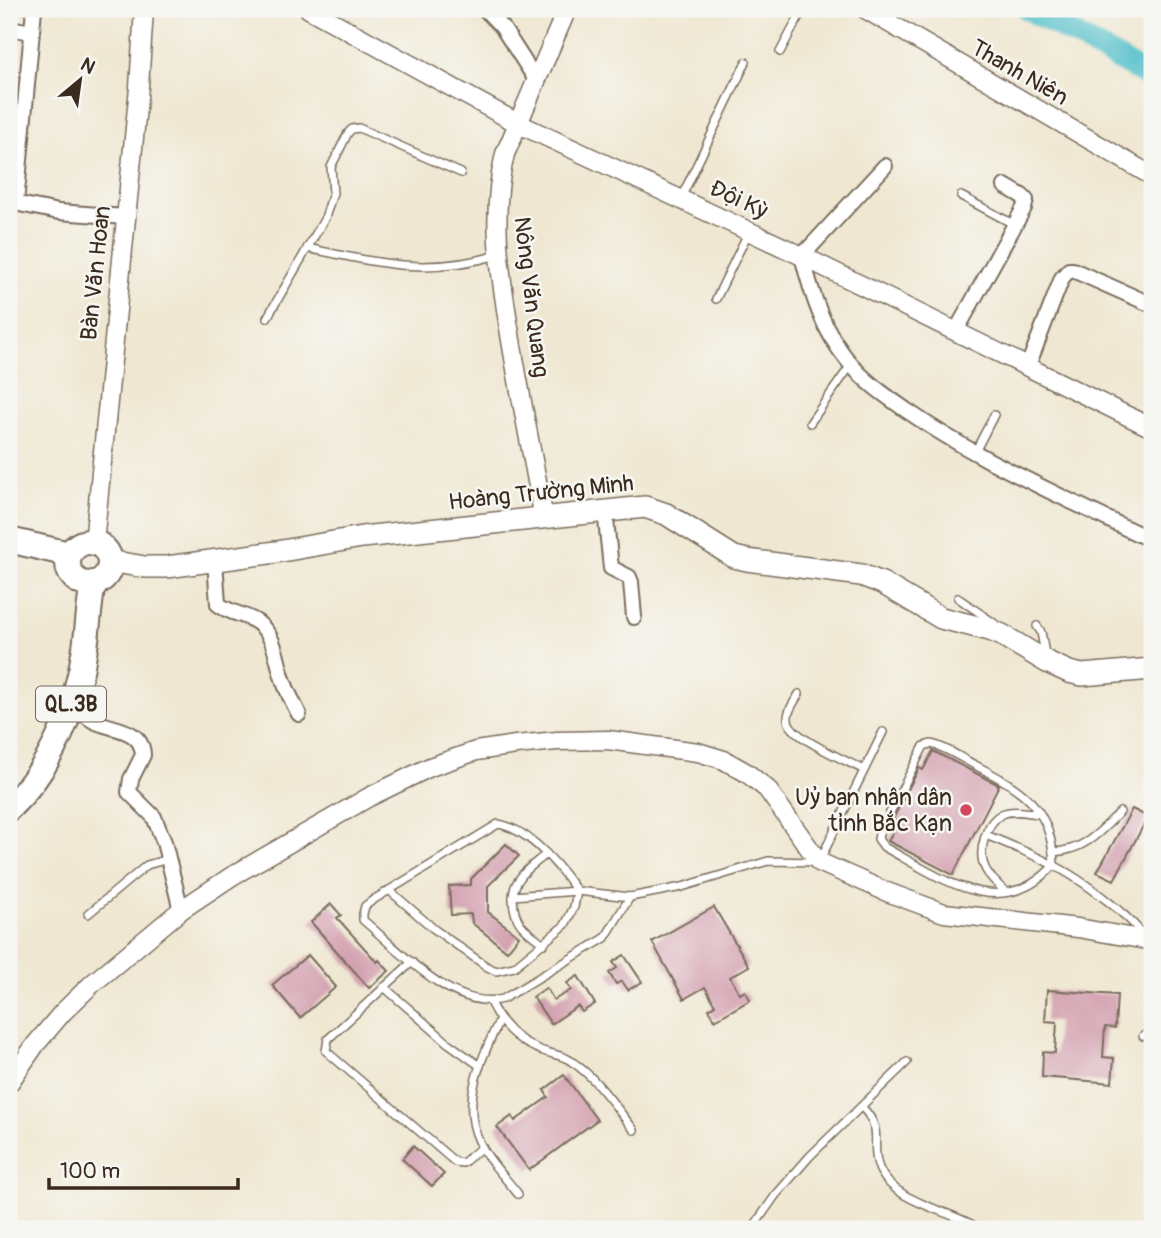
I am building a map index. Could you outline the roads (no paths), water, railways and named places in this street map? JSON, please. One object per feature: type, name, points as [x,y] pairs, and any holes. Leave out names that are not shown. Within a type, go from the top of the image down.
[{"type":"highway","points":[[9,540],[69,554]]},
{"type":"highway","points":[[93,583],[85,583],[72,576],[69,554],[77,545],[102,552]]},
{"type":"highway","name":"QL.3B","points":[[15,799],[40,771],[57,743],[72,703],[85,650],[93,583],[105,575],[102,552]]},
{"type":"main road","name":"Hoàng Trường Minh","points":[[102,552],[145,567],[167,567],[362,537],[645,507],[657,510],[734,557],[747,561],[861,575],[882,583],[941,618],[990,629],[1069,672],[1082,675],[1152,669]]},
{"type":"street","points":[[34,9],[12,202],[59,212],[125,217]]},
{"type":"street","name":"Bàn Văn Hoan","points":[[102,552],[125,217],[139,87],[144,9]]},
{"type":"street","name":"Đội Kỳ","points":[[309,9],[519,124],[802,256],[1152,428]]},
{"type":"street","points":[[485,9],[502,27],[537,81]]},
{"type":"street","name":"Nông Văn Quang","points":[[544,519],[520,396],[499,255],[496,209],[505,154],[567,9]]},
{"type":"street","name":"Thanh Niên","points":[[865,9],[1152,176]]},
{"type":"street","points":[[9,28],[32,32]]},
{"type":"street","points":[[885,166],[802,256],[820,316],[827,331],[851,365],[895,403],[974,453],[1152,540]]},
{"type":"street","points":[[956,331],[1026,201],[1005,187]]},
{"type":"street","points":[[1028,366],[1062,278],[1069,270],[1152,305]]},
{"type":"street","points":[[605,510],[611,568],[615,573],[625,575],[631,582],[634,617]]},
{"type":"street","points":[[215,561],[218,604],[229,611],[247,616],[266,631],[275,647],[290,696],[299,714]]},
{"type":"street","points":[[72,703],[90,720],[128,732],[140,742],[143,755],[131,779],[129,792],[154,817],[181,910]]},
{"type":"street","points":[[9,1083],[35,1045],[63,1012],[102,976],[181,910],[301,834],[430,767],[476,751],[556,741],[608,740],[654,745],[698,752],[724,760],[767,789],[819,862],[920,905],[944,913],[1090,930],[1151,944]]},
{"type":"lane","points":[[780,51],[803,9]]},
{"type":"lane","points":[[681,199],[746,62]]},
{"type":"lane","points":[[267,318],[324,218],[333,194],[331,167],[352,129],[359,128],[461,173]]},
{"type":"lane","points":[[961,196],[1015,225]]},
{"type":"lane","points":[[716,299],[748,231]]},
{"type":"lane","points":[[307,248],[392,265],[429,268],[468,264],[499,255]]},
{"type":"lane","points":[[810,423],[851,365]]},
{"type":"lane","points":[[974,453],[994,415]]},
{"type":"lane","points":[[958,598],[997,626],[1002,635]]},
{"type":"lane","points":[[1037,626],[1041,632],[1047,662]]},
{"type":"lane","points":[[799,694],[788,714],[788,721],[794,732],[864,770]]},
{"type":"lane","points":[[513,896],[577,891],[631,897],[682,887],[768,861],[819,862],[883,732]]},
{"type":"lane","points":[[931,744],[1023,792],[1040,814],[1048,831],[1054,865],[1031,885],[985,894],[958,887],[884,848],[878,834],[924,746],[931,744]]},
{"type":"lane","points":[[1006,892],[985,867],[982,858],[990,825],[1000,815],[1012,812],[1040,814]]},
{"type":"lane","points":[[1053,852],[1074,849],[1093,840],[1120,812]]},
{"type":"lane","points":[[389,890],[434,929],[496,971],[514,967],[565,925],[574,907],[577,891],[565,874],[518,830],[498,824],[389,890],[366,906],[363,920],[412,962],[451,991],[464,997],[490,1002],[503,999],[605,938],[631,897]]},
{"type":"lane","points":[[986,835],[1054,865],[1129,918],[1151,944]]},
{"type":"lane","points":[[544,944],[520,925],[514,916],[513,896],[520,878],[545,855]]},
{"type":"lane","points":[[88,914],[147,865],[168,859]]},
{"type":"lane","points":[[412,962],[328,1039],[326,1051],[455,1162],[463,1163],[482,1147]]},
{"type":"lane","points":[[384,987],[448,1043],[480,1066]]},
{"type":"lane","points":[[490,1002],[499,1021],[513,1035],[539,1049],[569,1058],[591,1076],[634,1130]]},
{"type":"lane","points":[[499,1021],[480,1066],[470,1118],[482,1147],[518,1195]]},
{"type":"lane","points":[[1143,1036],[1152,1032]]},
{"type":"lane","points":[[752,1229],[775,1196],[810,1156],[907,1062]]},
{"type":"lane","points":[[862,1107],[875,1124],[876,1153],[880,1170],[887,1179],[912,1199],[960,1217],[980,1229]]},
{"type":"waterway","points":[[1028,9],[1152,78]]},
{"type":"place","name":"Uỷ ban nhân dân tỉnh Bắc Kạn","points":[[966,810]]}]
